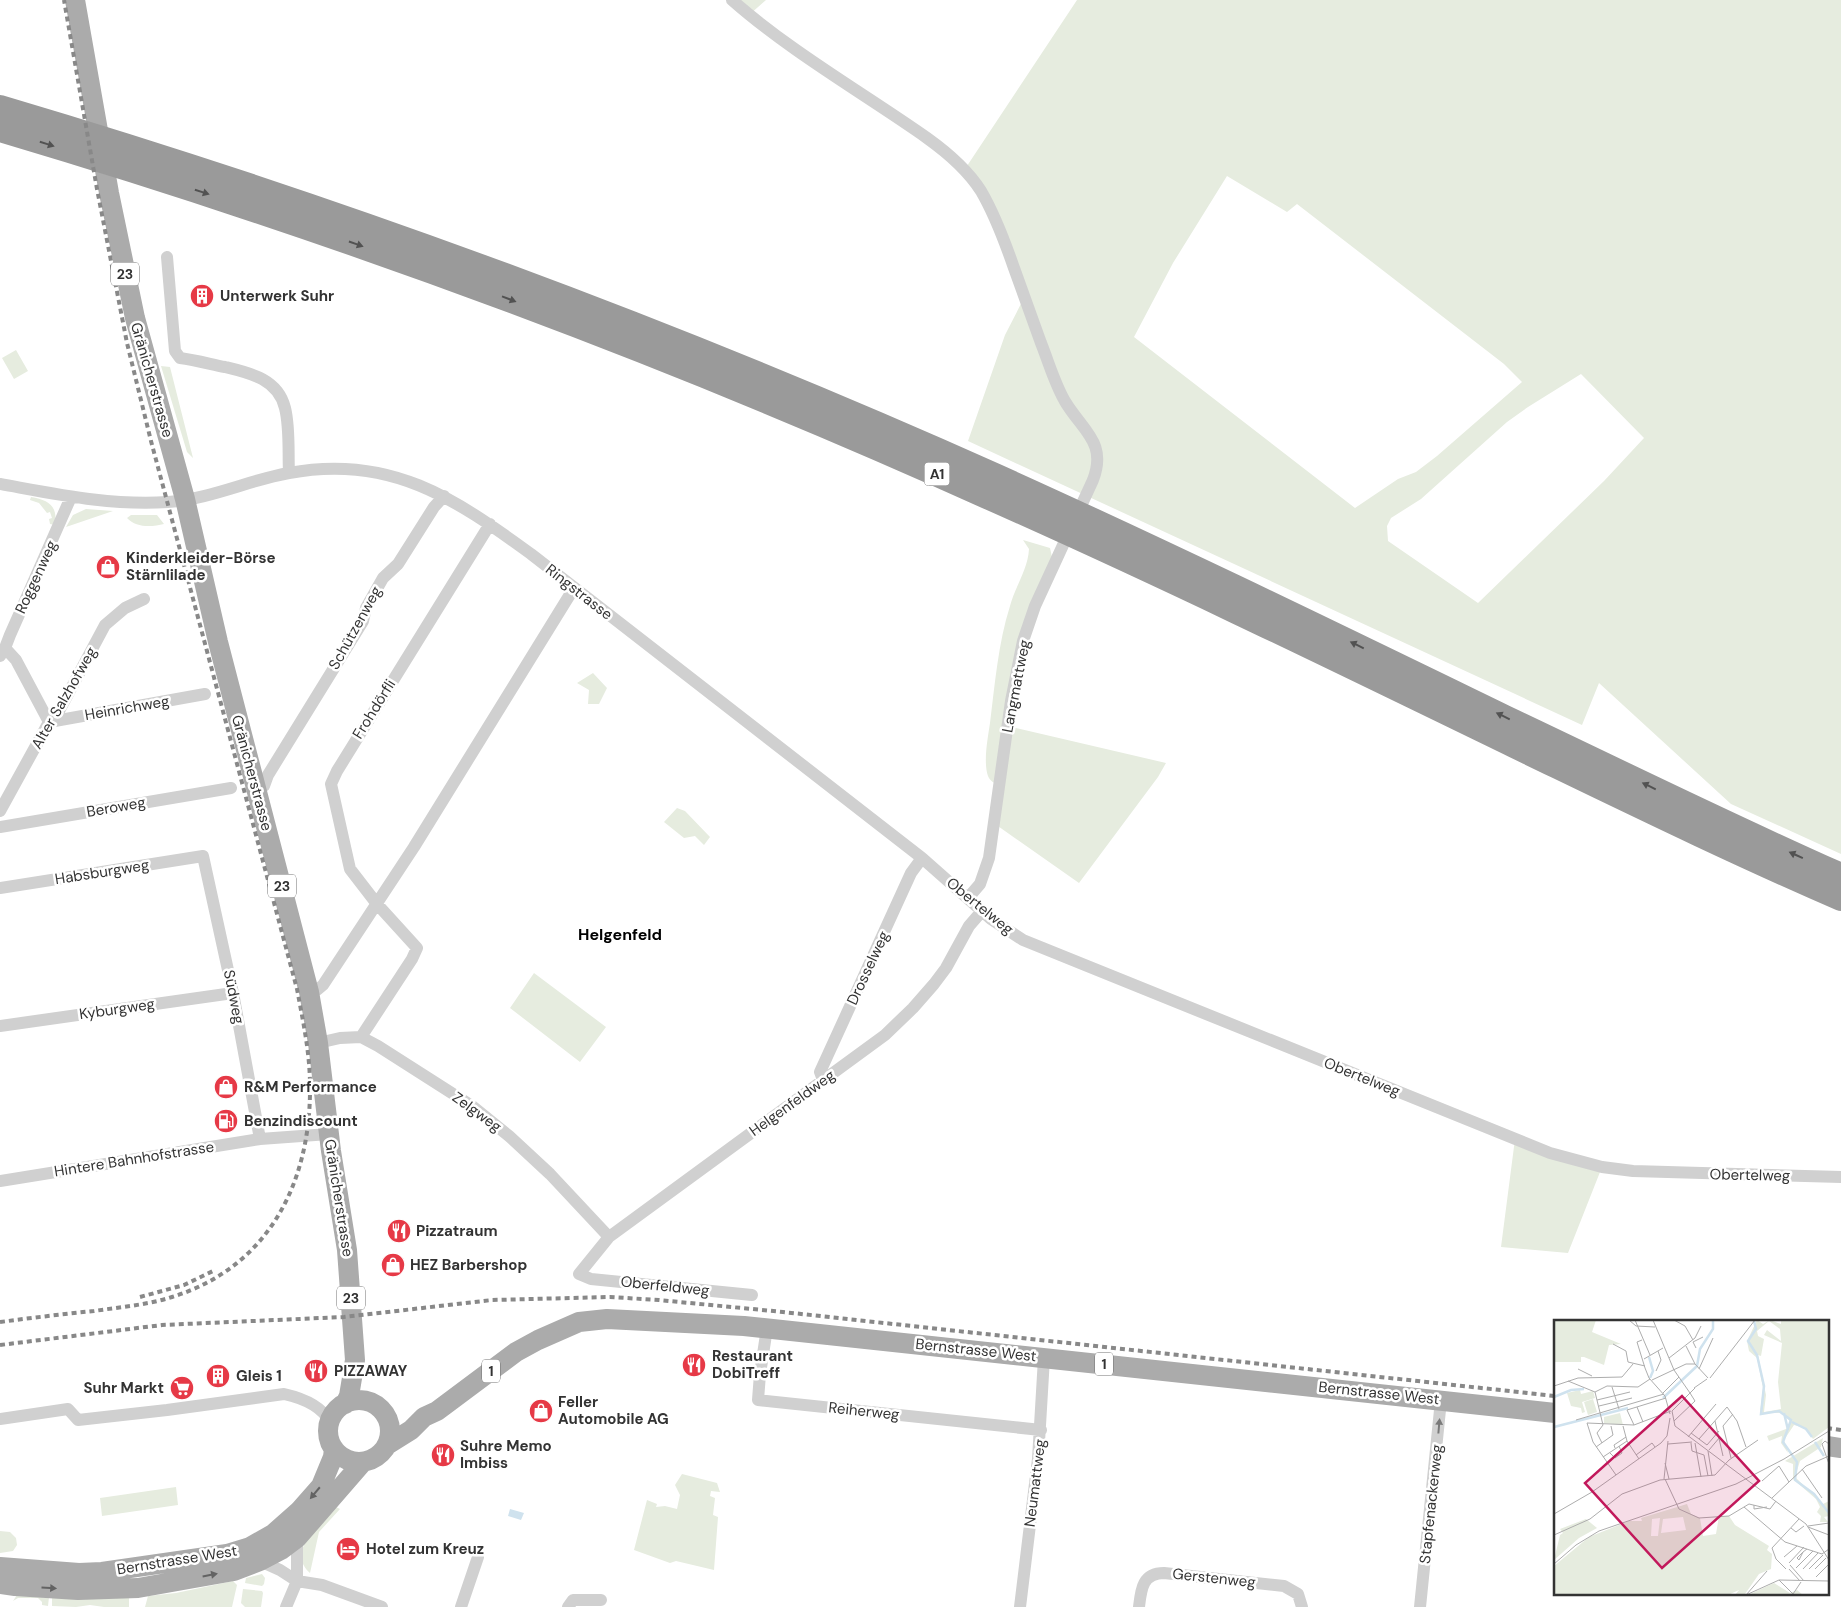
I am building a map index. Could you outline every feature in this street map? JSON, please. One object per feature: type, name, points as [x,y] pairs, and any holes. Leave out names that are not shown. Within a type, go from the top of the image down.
[{"type":"highway","name":"A1","points":[[0,107],[201,168],[400,236],[596,308],[793,388],[996,476],[1159,551],[1689,806],[1841,875]]},
{"type":"highway","name":"A1","points":[[0,130],[194,189],[391,256],[586,328],[775,405],[929,471],[1122,558],[1703,837],[1841,899]]},
{"type":"main road","name":"Gränicherstrasse","points":[[76,0],[109,193],[135,318],[185,499],[218,642],[309,992],[348,1250],[355,1360],[349,1396],[345,1404]]},
{"type":"main road","name":"Bernstrasse West","points":[[380,1409],[406,1419],[424,1417],[437,1411],[516,1352],[538,1340],[579,1322],[633,1319],[767,1328],[1554,1413]]},
{"type":"main road","name":"Gränicherstrasse","points":[[355,1360],[380,1409]]},
{"type":"main road","name":"1","points":[[345,1404],[361,1400],[380,1409]]},
{"type":"main road","points":[[345,1404],[334,1413],[330,1422],[329,1436],[334,1449],[347,1459],[363,1462]]},
{"type":"main road","points":[[380,1409],[390,1426],[387,1446]]},
{"type":"main road","name":"Bernstrasse West","points":[[387,1446],[411,1430],[424,1417]]},
{"type":"main road","name":"1","points":[[363,1462],[374,1458],[387,1446]]},
{"type":"main road","points":[[1828,1446],[1841,1448]]},
{"type":"main road","name":"Bernstrasse West","points":[[0,1566],[79,1573],[96,1572],[227,1554],[250,1547],[273,1534],[299,1511],[321,1486],[333,1457],[334,1449]]},
{"type":"main road","name":"Bernstrasse West","points":[[0,1584],[78,1590],[138,1588],[234,1571],[281,1550],[297,1538],[363,1462]]},
{"type":"street","name":"Langmattweg","points":[[732,0],[749,15],[792,46],[927,138],[947,153],[970,176],[981,192],[1004,240],[1059,390],[1073,414],[1093,441],[1098,454],[1098,468],[1036,606],[1023,641],[1011,701],[989,858],[980,884],[968,898]]},
{"type":"street","points":[[167,257],[175,350],[180,358],[251,373],[265,380],[276,389],[281,396],[287,418],[288,473]]},
{"type":"street","name":"Ringstrasse","points":[[0,484],[114,503],[167,502],[288,473],[323,469],[365,469],[402,478],[444,496],[490,524],[922,858]]},
{"type":"street","name":"Schützenweg","points":[[256,790],[264,786],[268,775],[363,620],[366,608],[383,578],[398,564],[434,507],[444,496]]},
{"type":"street","name":"Roggenweg","points":[[3,652],[72,497]]},
{"type":"street","name":"Frohdörfli","points":[[361,1036],[412,959],[417,948],[377,904],[350,869],[331,784],[347,754],[490,524]]},
{"type":"street","points":[[309,992],[317,990],[323,985],[377,904],[574,588]]},
{"type":"street","name":"Alter Salzhofweg","points":[[0,811],[106,625],[125,608],[144,599]]},
{"type":"street","points":[[3,652],[16,660],[49,722]]},
{"type":"street","name":"Heinrichweg","points":[[49,722],[205,694]]},
{"type":"street","name":"Beroweg","points":[[0,827],[231,788]]},
{"type":"street","name":"Habsburgweg","points":[[0,888],[203,856]]},
{"type":"street","name":"Südweg","points":[[203,856],[233,993],[260,1139]]},
{"type":"street","name":"Obertelweg","points":[[922,858],[982,911],[1004,928],[1032,944],[1550,1153],[1602,1167],[1633,1171],[1841,1177]]},
{"type":"street","name":"Drosselweg","points":[[823,1080],[820,1072],[911,873],[922,858]]},
{"type":"street","name":"Helgenfeldweg","points":[[579,1274],[609,1237],[885,1035],[913,1008],[940,976],[968,926],[982,911]]},
{"type":"street","name":"Kyburgweg","points":[[0,1026],[233,993]]},
{"type":"street","points":[[318,1043],[361,1036]]},
{"type":"street","name":"Zelgweg","points":[[361,1036],[480,1112],[550,1174],[609,1237]]},
{"type":"street","name":"Hintere Bahnhofstrasse","points":[[0,1181],[260,1139],[329,1134]]},
{"type":"street","name":"Oberfeldweg","points":[[579,1274],[591,1279],[752,1296]]},
{"type":"street","name":"Reiherweg","points":[[767,1328],[758,1400],[1041,1430]]},
{"type":"street","name":"Neumattweg","points":[[1020,1607],[1041,1430],[1044,1358]]},
{"type":"street","points":[[0,1419],[68,1409],[78,1420],[284,1394],[309,1402],[327,1416],[330,1422]]},
{"type":"street","name":"Stapfenackerweg","points":[[1420,1607],[1441,1400]]},
{"type":"street","points":[[286,1607],[297,1581],[297,1538]]},
{"type":"street","points":[[461,1607],[478,1557]]},
{"type":"street","points":[[260,1561],[280,1570],[297,1581],[322,1585],[382,1607]]},
{"type":"street","name":"Gerstenweg","points":[[1139,1607],[1141,1586],[1157,1573],[1164,1573],[1284,1586],[1298,1594],[1302,1607]]},
{"type":"street","points":[[568,1607],[573,1600],[601,1600]]},
{"type":"shaded area","points":[[732,0],[766,0],[749,15]]},
{"type":"shaded area","points":[[1077,0],[1841,0],[1841,854],[1731,804],[1599,683],[1582,725],[968,441],[1005,335],[1025,296],[1004,240],[965,169]],"holes":[[[1227,176],[1287,212],[1297,204],[1504,364],[1522,382],[1416,472],[1398,479],[1355,508],[1134,337],[1173,263]],[[1581,374],[1644,438],[1604,481],[1478,603],[1388,541],[1387,526],[1391,518],[1421,499],[1507,422]]]},
{"type":"shaded area","points":[[16,350],[28,371],[14,379],[2,358]]},
{"type":"shaded area","points":[[161,366],[170,367],[193,458],[187,452]]},
{"type":"shaded area","points":[[31,497],[47,502],[53,508],[56,518],[55,525],[50,524],[49,519],[52,518],[50,512],[47,513],[39,503],[30,500]]},
{"type":"shaded area","points":[[86,509],[113,511],[66,527],[73,515]]},
{"type":"shaded area","points":[[131,515],[157,515],[164,524],[149,526],[135,524],[127,518]]},
{"type":"shaded area","points":[[1023,540],[1050,548],[1054,566],[1035,606],[1007,726],[1166,763],[1158,777],[1079,883],[995,824],[999,785],[992,782],[988,776],[986,750],[997,664],[1006,620],[1028,556],[1029,549]]},
{"type":"shaded area","points":[[593,673],[607,688],[599,704],[588,704],[589,690],[577,683]]},
{"type":"shaded area","points":[[677,808],[685,811],[710,837],[704,845],[695,836],[684,838],[664,822]]},
{"type":"shaded area","points":[[534,973],[606,1027],[580,1062],[510,1008]]},
{"type":"shaded area","points":[[1515,1139],[1602,1167],[1568,1253],[1501,1247]]},
{"type":"shaded area","points":[[682,1474],[717,1483],[720,1492],[711,1491],[710,1496],[715,1498],[713,1515],[718,1517],[714,1570],[676,1561],[670,1563],[634,1550],[647,1500],[657,1504],[656,1507],[665,1506],[677,1509],[680,1495],[675,1485]]},
{"type":"shaded area","points":[[176,1487],[178,1505],[102,1516],[100,1498]]},
{"type":"shaded area","points":[[336,1507],[340,1509],[319,1532],[310,1573],[303,1565],[301,1556],[303,1547],[315,1529]]},
{"type":"shaded area","points":[[0,1531],[10,1532],[16,1538],[17,1545],[13,1551],[0,1553]]},
{"type":"shaded area","points":[[262,1574],[265,1578],[262,1586],[245,1583],[246,1578]]},
{"type":"shaded area","points":[[233,1581],[237,1585],[232,1607],[145,1607],[148,1596],[176,1593]]},
{"type":"shaded area","points":[[243,1589],[262,1591],[261,1607],[245,1607],[241,1603]]},
{"type":"shaded area","points":[[17,1595],[49,1597],[48,1606],[42,1605],[38,1598],[18,1598],[13,1601]]},
{"type":"shaded area","points":[[52,1597],[129,1597],[129,1607],[52,1606]]},
{"type":"water","points":[[510,1509],[524,1513],[521,1520],[508,1516]]},
{"type":"railway","points":[[0,1322],[94,1311],[163,1300],[206,1283],[235,1265],[259,1242],[278,1216],[292,1187],[302,1155],[308,1121],[310,1086],[306,1037],[297,989],[151,441],[127,343],[97,189],[64,0]]},
{"type":"railway","points":[[140,1297],[184,1285],[213,1271]]},
{"type":"railway","points":[[0,1345],[162,1325],[344,1317],[492,1300],[610,1297],[783,1312],[1554,1396]]},
{"type":"railway","points":[[1828,1428],[1841,1430]]},
{"type":"place","name":"Unterwerk Suhr","points":[[202,296]]},
{"type":"place","name":"Kinderkleider-Börse Stärnlilade","points":[[108,567]]},
{"type":"place","name":"R&M Performance","points":[[226,1087]]},
{"type":"place","name":"Benzindiscount","points":[[226,1121]]},
{"type":"place","name":"Pizzatraum","points":[[399,1231]]},
{"type":"place","name":"HEZ Barbershop","points":[[393,1265]]},
{"type":"place","name":"Restaurant DobiTreff","points":[[694,1365]]},
{"type":"place","name":"PIZZAWAY","points":[[316,1371]]},
{"type":"place","name":"Gleis 1","points":[[218,1376]]},
{"type":"place","name":"Suhr Markt","points":[[182,1388]]},
{"type":"place","name":"Feller Automobile AG","points":[[541,1411]]},
{"type":"place","name":"Suhre Memo Imbiss","points":[[443,1455]]},
{"type":"place","name":"Hotel zum Kreuz","points":[[348,1549]]},
{"type":"district","name":"Helgenfeld","points":[[620,934]]}]
